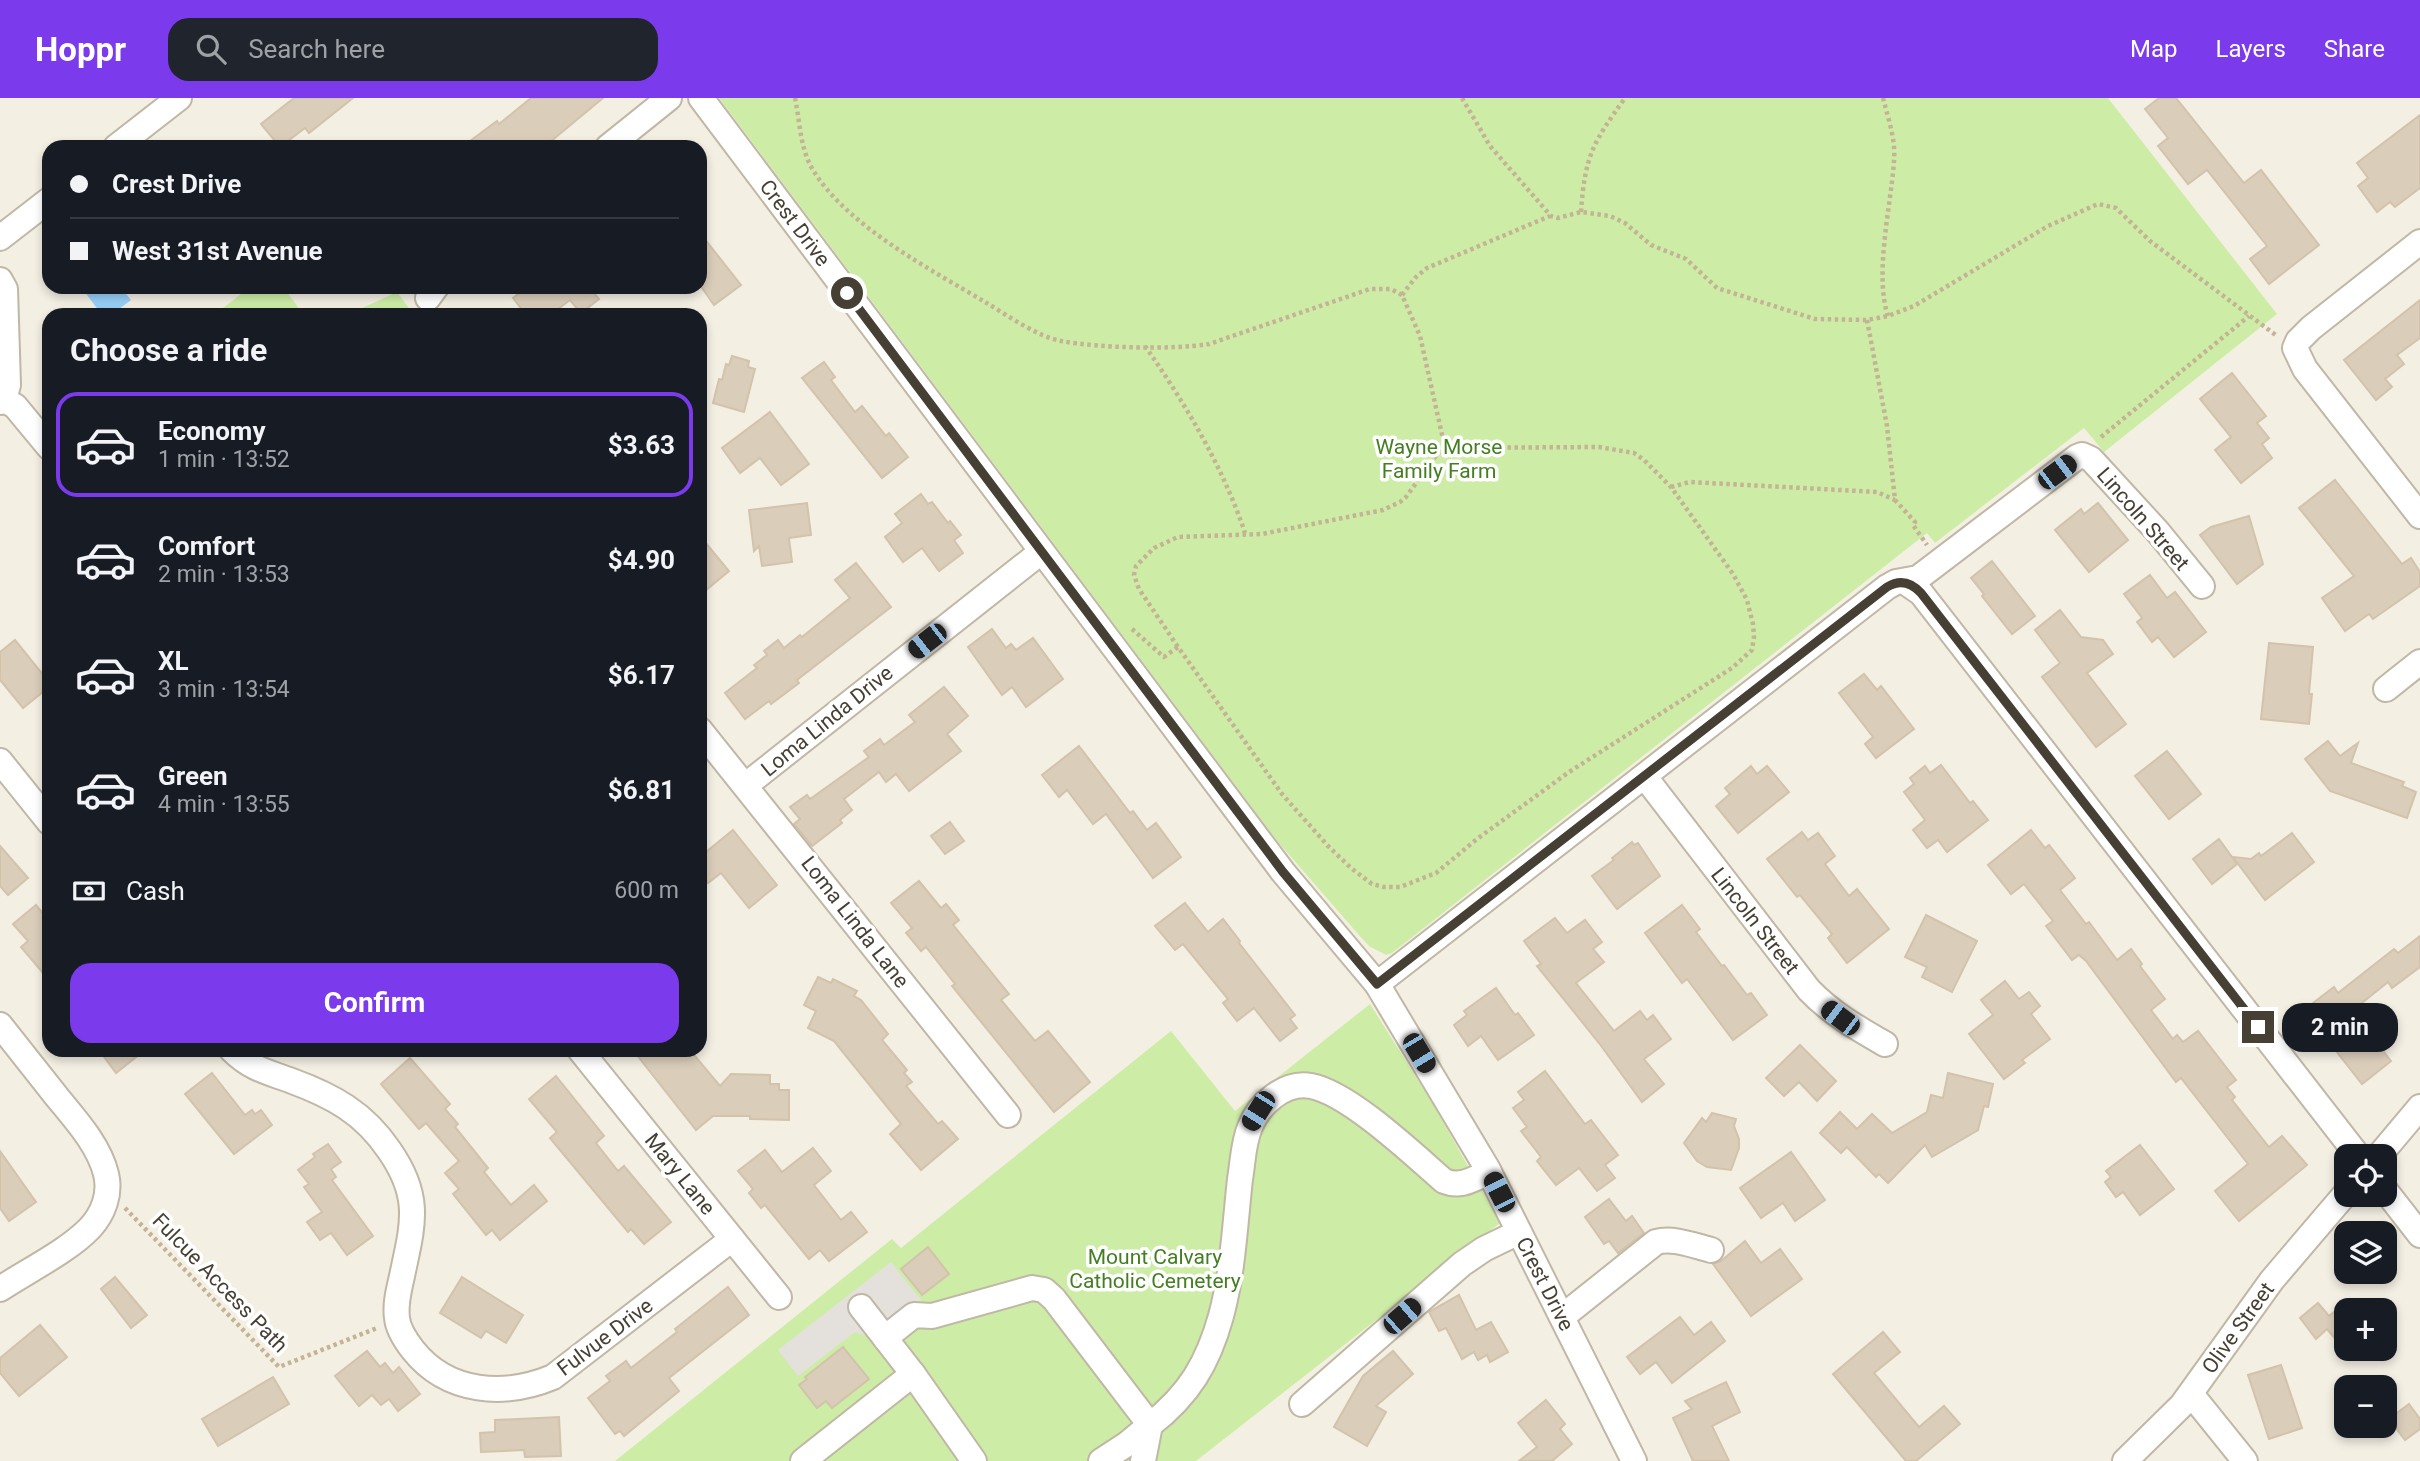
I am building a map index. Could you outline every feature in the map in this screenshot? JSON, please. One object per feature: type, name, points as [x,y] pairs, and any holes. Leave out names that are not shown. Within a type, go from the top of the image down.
[{"type":"street","points":[[125,140],[179,98]]},
{"type":"street","points":[[617,140],[669,98]]},
{"type":"street","name":"Crest Drive","points":[[701,98],[1283,872],[1377,984],[1489,1172],[1634,1461]]},
{"type":"street","points":[[0,238],[42,205]]},
{"type":"street","points":[[2420,242],[2311,328],[2295,348],[2305,369],[2420,516]]},
{"type":"street","points":[[0,280],[5,289],[8,385],[2,401],[15,406],[42,439]]},
{"type":"street","name":"Lincoln Street","points":[[1377,984],[1887,587],[1896,582],[1919,578],[2082,455],[2091,459],[2202,586]]},
{"type":"street","name":"Loma Linda Drive","points":[[746,785],[1041,552]]},
{"type":"street","points":[[1905,582],[1921,593],[2349,1144]]},
{"type":"street","points":[[2386,689],[2420,662]]},
{"type":"street","name":"Loma Linda Lane","points":[[707,738],[1008,1115]]},
{"type":"street","points":[[0,761],[42,813]]},
{"type":"street","name":"Lincoln Street","points":[[1644,777],[1809,990],[1840,1018],[1885,1044]]},
{"type":"street","points":[[0,1025],[90,1142],[106,1174],[108,1190],[102,1212],[89,1228],[74,1241],[0,1289]]},
{"type":"street","points":[[240,1057],[253,1068],[313,1088],[340,1101],[357,1114],[390,1151],[411,1193],[413,1216],[397,1297],[397,1320]]},
{"type":"street","name":"Mary Lane","points":[[586,1057],[779,1297]]},
{"type":"street","points":[[1101,1461],[1172,1408],[1185,1393],[1206,1357],[1215,1335],[1226,1290],[1246,1136],[1258,1111],[1278,1094],[1300,1085],[1329,1093],[1365,1115],[1451,1184],[1459,1185],[1489,1172]]},
{"type":"street","points":[[2389,1144],[2420,1107]]},
{"type":"street","points":[[2397,1205],[2420,1235]]},
{"type":"street","name":"Olive Street","points":[[2125,1461],[2191,1394],[2272,1280],[2334,1207]]},
{"type":"street","points":[[1302,1404],[1462,1264],[1519,1232]]},
{"type":"street","name":"Fulvue Drive","points":[[397,1320],[406,1341],[418,1357],[449,1380],[493,1390],[533,1385],[564,1370],[732,1239]]},
{"type":"street","points":[[1562,1317],[1657,1241],[1681,1242],[1711,1250]]},
{"type":"street","points":[[885,1338],[914,1315],[932,1316],[1038,1288],[1054,1298],[1150,1425],[1143,1461]]},
{"type":"street","points":[[861,1307],[913,1374],[974,1461]]},
{"type":"street","points":[[803,1461],[913,1374]]},
{"type":"street","points":[[2191,1394],[2245,1461]]},
{"type":"path","points":[[795,98],[811,168],[845,208],[877,234],[927,267],[1020,323],[1058,341],[1116,346],[1190,347],[1209,344],[1370,289],[1391,289],[1402,295],[1420,336],[1445,447]]},
{"type":"path","points":[[1462,98],[1490,146],[1551,216],[1558,218],[1581,212],[1610,216],[1625,223],[1651,245],[1686,259],[1717,288],[1815,318],[1867,320],[1888,316],[1923,301],[2048,226],[2098,204],[2116,208],[2150,241],[2295,348]]},
{"type":"path","points":[[1581,212],[1585,169],[1594,142],[1625,98]]},
{"type":"path","points":[[1883,98],[1894,142],[1895,160],[1884,264],[1884,304],[1888,316]]},
{"type":"path","points":[[1402,295],[1427,268],[1551,216]]},
{"type":"path","points":[[2082,455],[2249,316]]},
{"type":"path","points":[[1867,320],[1887,426],[1895,500]]},
{"type":"path","points":[[1145,346],[1166,377],[1228,489],[1245,533]]},
{"type":"path","points":[[1445,447],[1613,448],[1634,453],[1671,487],[1733,574],[1747,600],[1754,624],[1752,650],[1732,668],[1569,772],[1477,839],[1436,873],[1400,887],[1372,884],[1328,846],[1282,794],[1178,647],[1139,589],[1134,575],[1136,566],[1154,548],[1178,537],[1269,532],[1392,506],[1406,497],[1445,447]]},
{"type":"path","points":[[1671,487],[1690,482],[1877,492],[1895,500],[1912,518],[1917,531],[1941,561]]},
{"type":"path","points":[[1127,624],[1164,657],[1178,647]]},
{"type":"path","name":"Fulcue Access Path","points":[[108,1190],[279,1367],[397,1320]]},
{"type":"green space","name":"Wayne Morse Family Farm","points":[[719,98],[2108,98],[2277,314],[2104,452],[2084,428],[1935,543],[1927,533],[1392,953],[1386,955],[1369,946],[1278,842]]},
{"type":"green space","points":[[241,294],[288,294],[299,308],[223,308]]},
{"type":"green space","points":[[398,294],[409,308],[362,308]]},
{"type":"green space","name":"Mount Calvary Catholic Cemetery","points":[[1370,1004],[1433,1104],[1500,1223],[1196,1461],[615,1461],[892,1239],[901,1248],[1171,1031],[1235,1111]]},
{"type":"shaded area","points":[[891,1262],[924,1304],[877,1339],[855,1332],[798,1376],[778,1350]]},
{"type":"water","points":[[86,294],[126,294],[131,300],[120,308],[97,308]]},
{"type":"building","points":[[294,98],[353,98],[309,133],[305,128],[289,140],[274,140],[261,124]]},
{"type":"building","points":[[531,98],[603,98],[552,140],[471,140],[497,121],[499,124]]},
{"type":"building","points":[[2159,98],[2176,98],[2244,183],[2261,170],[2319,245],[2269,284],[2250,259],[2267,246],[2207,170],[2188,184],[2158,146],[2168,138],[2145,109]]},
{"type":"building","points":[[2420,115],[2420,188],[2395,207],[2390,202],[2377,212],[2358,186],[2368,178],[2357,163]]},
{"type":"building","points":[[707,242],[741,285],[714,305],[706,294]]},
{"type":"building","points":[[518,294],[595,294],[599,299],[587,308],[577,308],[570,300],[559,308],[521,308],[513,298]]},
{"type":"building","points":[[2420,300],[2420,338],[2397,355],[2404,364],[2385,379],[2392,387],[2376,400],[2344,360]]},
{"type":"building","points":[[732,356],[749,361],[748,367],[755,369],[744,412],[713,403],[719,379],[722,380],[726,364],[729,365]]},
{"type":"building","points":[[824,362],[835,377],[831,380],[855,412],[862,406],[886,436],[889,433],[908,457],[882,478],[802,378]]},
{"type":"building","points":[[2232,373],[2266,416],[2257,423],[2269,438],[2262,444],[2272,458],[2241,483],[2215,450],[2231,437],[2200,399]]},
{"type":"building","points":[[770,412],[809,464],[781,485],[760,458],[740,473],[722,448]]},
{"type":"building","points":[[2335,480],[2402,564],[2411,558],[2420,572],[2420,586],[2373,619],[2369,614],[2345,631],[2322,598],[2354,576],[2299,508]]},
{"type":"building","points":[[921,494],[928,504],[932,502],[961,535],[954,540],[963,553],[939,571],[922,548],[903,562],[885,537],[902,523],[895,514]]},
{"type":"building","points":[[807,503],[811,535],[789,538],[792,562],[762,566],[759,546],[754,551],[749,510]]},
{"type":"building","points":[[2098,503],[2128,540],[2089,572],[2055,530],[2081,509],[2084,514]]},
{"type":"building","points":[[2249,516],[2263,564],[2237,584],[2200,535],[2211,527]]},
{"type":"building","points":[[707,544],[729,571],[707,589]]},
{"type":"building","points":[[1992,561],[2035,616],[2012,634],[1971,578]]},
{"type":"building","points":[[856,563],[891,607],[797,680],[799,683],[745,719],[725,693],[757,668],[754,665],[767,655],[764,651],[778,640],[784,648],[800,635],[802,637],[850,598],[835,580]]},
{"type":"building","points":[[2150,575],[2167,598],[2175,592],[2206,632],[2174,657],[2158,637],[2152,642],[2137,622],[2142,618],[2124,594]]},
{"type":"building","points":[[2060,610],[2081,637],[2103,640],[2113,654],[2087,673],[2126,724],[2096,747],[2042,677],[2060,663],[2035,630]]},
{"type":"building","points":[[992,629],[1006,648],[1011,644],[1016,650],[1033,638],[1063,679],[1026,707],[1012,687],[1002,695],[968,647]]},
{"type":"building","points":[[15,640],[42,673],[42,693],[23,708],[0,680],[0,652]]},
{"type":"building","points":[[2269,643],[2313,647],[2309,724],[2261,719]]},
{"type":"building","points":[[1864,674],[1877,690],[1881,686],[1914,729],[1876,758],[1865,744],[1873,737],[1839,693]]},
{"type":"building","points":[[944,687],[968,716],[947,734],[961,751],[909,791],[896,774],[886,782],[879,772],[844,799],[852,810],[840,820],[842,823],[812,846],[794,824],[800,819],[790,807],[807,795],[810,799],[869,757],[864,751],[880,739],[884,745],[915,722],[909,715]]},
{"type":"building","points":[[2328,741],[2340,756],[2358,743],[2351,763],[2404,782],[2402,786],[2416,792],[2407,818],[2330,791],[2305,759]]},
{"type":"building","points":[[1079,746],[1130,813],[1133,811],[1147,830],[1156,823],[1181,857],[1153,878],[1106,814],[1093,824],[1067,790],[1059,797],[1042,775]]},
{"type":"building","points":[[2167,751],[2201,794],[2169,819],[2135,776]]},
{"type":"building","points":[[1941,765],[1970,803],[1973,801],[1988,820],[1947,852],[1938,840],[1927,848],[1913,830],[1925,820],[1904,792],[1914,784],[1910,778],[1925,766],[1930,773]]},
{"type":"building","points":[[1751,766],[1757,774],[1767,766],[1789,792],[1738,833],[1716,806],[1730,794],[1725,788]]},
{"type":"building","points":[[950,822],[964,841],[945,854],[931,836]]},
{"type":"building","points":[[733,830],[777,885],[749,908],[721,873],[707,882],[707,851]]},
{"type":"building","points":[[2031,830],[2045,848],[2049,845],[2075,878],[2060,890],[2086,924],[2089,922],[2117,960],[2131,949],[2142,964],[2140,966],[2165,999],[2151,1010],[2173,1039],[2177,1035],[2183,1042],[2198,1031],[2236,1080],[2227,1087],[2235,1097],[2232,1100],[2269,1147],[2282,1136],[2307,1165],[2239,1221],[2215,1191],[2248,1164],[2181,1078],[2176,1082],[2086,961],[2079,955],[2072,960],[2046,926],[2053,921],[2024,884],[2011,894],[1988,865]]},
{"type":"building","points":[[1802,832],[1808,840],[1818,833],[1835,856],[1825,864],[1849,896],[1857,889],[1889,929],[1847,963],[1828,938],[1832,934],[1800,895],[1797,897],[1767,859]]},
{"type":"building","points":[[2292,833],[2314,862],[2265,900],[2233,857],[2251,859],[2259,853],[2261,856]]},
{"type":"building","points":[[2219,839],[2237,864],[2212,884],[2193,859]]},
{"type":"building","points":[[1632,842],[1634,845],[1638,843],[1660,876],[1617,909],[1592,876]]},
{"type":"building","points":[[0,846],[28,878],[8,895],[0,886]]},
{"type":"building","points":[[919,881],[941,908],[946,904],[959,920],[953,925],[1009,994],[1001,1000],[1035,1041],[1048,1031],[1090,1082],[1054,1112],[952,986],[955,984],[926,947],[921,951],[906,933],[912,928],[891,903]]},
{"type":"building","points":[[1185,903],[1208,932],[1223,919],[1295,1015],[1290,1019],[1297,1028],[1280,1041],[1254,1008],[1237,1021],[1223,1003],[1228,999],[1183,944],[1175,950],[1155,926]]},
{"type":"building","points":[[36,905],[42,912],[42,972],[21,947],[28,941],[13,924]]},
{"type":"building","points":[[1682,905],[1700,929],[1696,932],[1722,966],[1724,965],[1747,995],[1751,993],[1767,1015],[1733,1040],[1687,979],[1682,983],[1645,933]]},
{"type":"building","points":[[1926,915],[1977,941],[1952,992],[1922,977],[1927,967],[1905,957]]},
{"type":"building","points":[[1555,918],[1567,933],[1585,920],[1602,942],[1593,949],[1604,962],[1576,983],[1614,1031],[1640,1011],[1647,1020],[1653,1015],[1671,1039],[1644,1059],[1664,1084],[1642,1102],[1537,966],[1541,964],[1524,941]]},
{"type":"building","points":[[2420,936],[2420,967],[2392,988],[2388,982],[2352,1011],[2391,1061],[2362,1084],[2304,1010],[2334,987],[2338,993],[2394,949],[2398,953]]},
{"type":"building","points":[[818,977],[831,983],[833,979],[857,991],[854,996],[861,1000],[888,1034],[882,1040],[907,1070],[904,1073],[912,1082],[906,1086],[938,1124],[942,1121],[958,1139],[921,1170],[890,1134],[901,1124],[834,1041],[808,1028],[816,1011],[804,1005]]},
{"type":"building","points":[[2005,981],[2019,999],[2029,992],[2040,1006],[2031,1014],[2050,1039],[2022,1060],[2025,1063],[2004,1079],[1969,1034],[1993,1015],[1981,1000]]},
{"type":"building","points":[[1496,988],[1515,1015],[1518,1013],[1534,1035],[1498,1060],[1481,1036],[1468,1046],[1454,1025],[1467,1015],[1464,1011]]},
{"type":"building","points":[[1800,1045],[1836,1081],[1817,1101],[1799,1082],[1784,1096],[1766,1078]]},
{"type":"building","points":[[104,1057],[136,1057],[116,1073]]},
{"type":"building","points":[[639,1057],[696,1057],[720,1086],[731,1074],[770,1075],[770,1084],[779,1084],[779,1090],[789,1090],[789,1120],[713,1116],[696,1130]]},
{"type":"building","points":[[410,1058],[450,1104],[445,1109],[458,1124],[455,1127],[488,1168],[484,1172],[511,1205],[534,1185],[547,1201],[500,1240],[492,1230],[486,1235],[453,1194],[459,1189],[445,1173],[459,1161],[426,1123],[419,1129],[381,1084]]},
{"type":"building","points":[[1545,1071],[1585,1124],[1591,1120],[1618,1155],[1605,1165],[1615,1178],[1597,1191],[1579,1168],[1556,1185],[1537,1161],[1541,1157],[1521,1131],[1527,1127],[1513,1108],[1524,1100],[1518,1092]]},
{"type":"building","points":[[212,1073],[245,1115],[252,1110],[255,1114],[261,1110],[272,1125],[234,1154],[185,1094]]},
{"type":"building","points":[[1948,1073],[1993,1084],[1988,1107],[1984,1106],[1978,1130],[1932,1157],[1925,1145],[1888,1183],[1879,1174],[1876,1177],[1847,1147],[1841,1153],[1820,1133],[1840,1112],[1857,1129],[1872,1114],[1892,1133],[1927,1112],[1931,1095],[1943,1098]]},
{"type":"building","points":[[556,1076],[604,1136],[596,1143],[618,1171],[624,1166],[671,1222],[644,1244],[631,1229],[628,1232],[550,1138],[557,1132],[529,1099]]},
{"type":"building","points":[[1712,1113],[1736,1119],[1734,1126],[1739,1148],[1731,1170],[1707,1167],[1697,1161],[1684,1143],[1702,1118],[1706,1122]]},
{"type":"building","points":[[328,1144],[341,1162],[331,1169],[336,1177],[332,1180],[373,1236],[347,1255],[331,1233],[320,1240],[307,1222],[322,1212],[304,1187],[309,1184],[298,1170],[315,1157],[313,1154]]},
{"type":"building","points":[[2140,1145],[2174,1189],[2140,1215],[2123,1192],[2116,1197],[2105,1182],[2111,1177],[2106,1171]]},
{"type":"building","points":[[813,1148],[831,1171],[814,1185],[841,1220],[851,1212],[867,1232],[829,1261],[820,1250],[809,1259],[765,1205],[761,1208],[749,1193],[753,1189],[738,1171],[765,1150],[782,1172]]},
{"type":"building","points":[[0,1151],[36,1202],[9,1221],[0,1208]]},
{"type":"building","points":[[1791,1152],[1825,1200],[1795,1221],[1783,1203],[1761,1218],[1740,1188]]},
{"type":"building","points":[[1609,1199],[1626,1221],[1632,1216],[1644,1233],[1618,1253],[1609,1241],[1604,1244],[1585,1217]]},
{"type":"building","points":[[1745,1241],[1761,1263],[1780,1249],[1802,1279],[1751,1316],[1713,1264],[1721,1261]]},
{"type":"building","points":[[928,1247],[949,1274],[922,1295],[901,1269]]},
{"type":"building","points":[[115,1277],[147,1315],[131,1328],[101,1289]]},
{"type":"building","points":[[462,1277],[523,1315],[506,1343],[486,1331],[481,1338],[440,1313]]},
{"type":"building","points":[[728,1287],[749,1315],[669,1378],[679,1391],[624,1436],[620,1431],[615,1434],[588,1398],[610,1381],[606,1376],[626,1361],[631,1368]]},
{"type":"building","points":[[1459,1295],[1476,1330],[1491,1322],[1508,1352],[1490,1362],[1487,1355],[1478,1360],[1474,1352],[1462,1359],[1446,1328],[1439,1331],[1429,1312]]},
{"type":"building","points":[[2318,1303],[2329,1316],[2334,1312],[2334,1337],[2327,1329],[2316,1339],[2300,1318]]},
{"type":"building","points":[[1680,1317],[1694,1335],[1711,1322],[1725,1341],[1672,1383],[1656,1362],[1640,1374],[1627,1357]]},
{"type":"building","points":[[40,1325],[67,1357],[19,1396],[0,1373],[0,1358]]},
{"type":"building","points":[[1883,1332],[1900,1352],[1874,1373],[1919,1427],[1944,1406],[1960,1424],[1916,1461],[1906,1461],[1833,1374]]},
{"type":"building","points":[[843,1347],[869,1379],[832,1408],[826,1401],[817,1408],[799,1385],[807,1379],[805,1377]]},
{"type":"building","points":[[367,1351],[380,1367],[385,1363],[393,1373],[399,1367],[420,1394],[398,1411],[389,1399],[381,1405],[372,1395],[359,1406],[335,1376]]},
{"type":"building","points":[[1393,1351],[1413,1374],[1376,1406],[1386,1412],[1367,1446],[1334,1427],[1363,1376]]},
{"type":"building","points":[[2281,1365],[2302,1428],[2269,1439],[2248,1375]]},
{"type":"building","points":[[273,1377],[289,1404],[218,1446],[202,1419]]},
{"type":"building","points":[[1726,1382],[1740,1412],[1712,1426],[1729,1461],[1693,1461],[1673,1418],[1692,1409],[1685,1401]]},
{"type":"building","points":[[1546,1400],[1565,1424],[1560,1429],[1572,1444],[1552,1461],[1519,1461],[1537,1447],[1518,1423]]},
{"type":"building","points":[[2409,1404],[2420,1419],[2420,1429],[2405,1440],[2397,1430],[2397,1413]]},
{"type":"building","points":[[559,1417],[561,1456],[525,1457],[524,1450],[481,1452],[480,1433],[495,1432],[495,1420]]},
{"type":"route","points":[[847,293],[1283,872],[1377,984],[1887,587],[1896,582],[1905,582],[1921,593],[2258,1027]]}]
